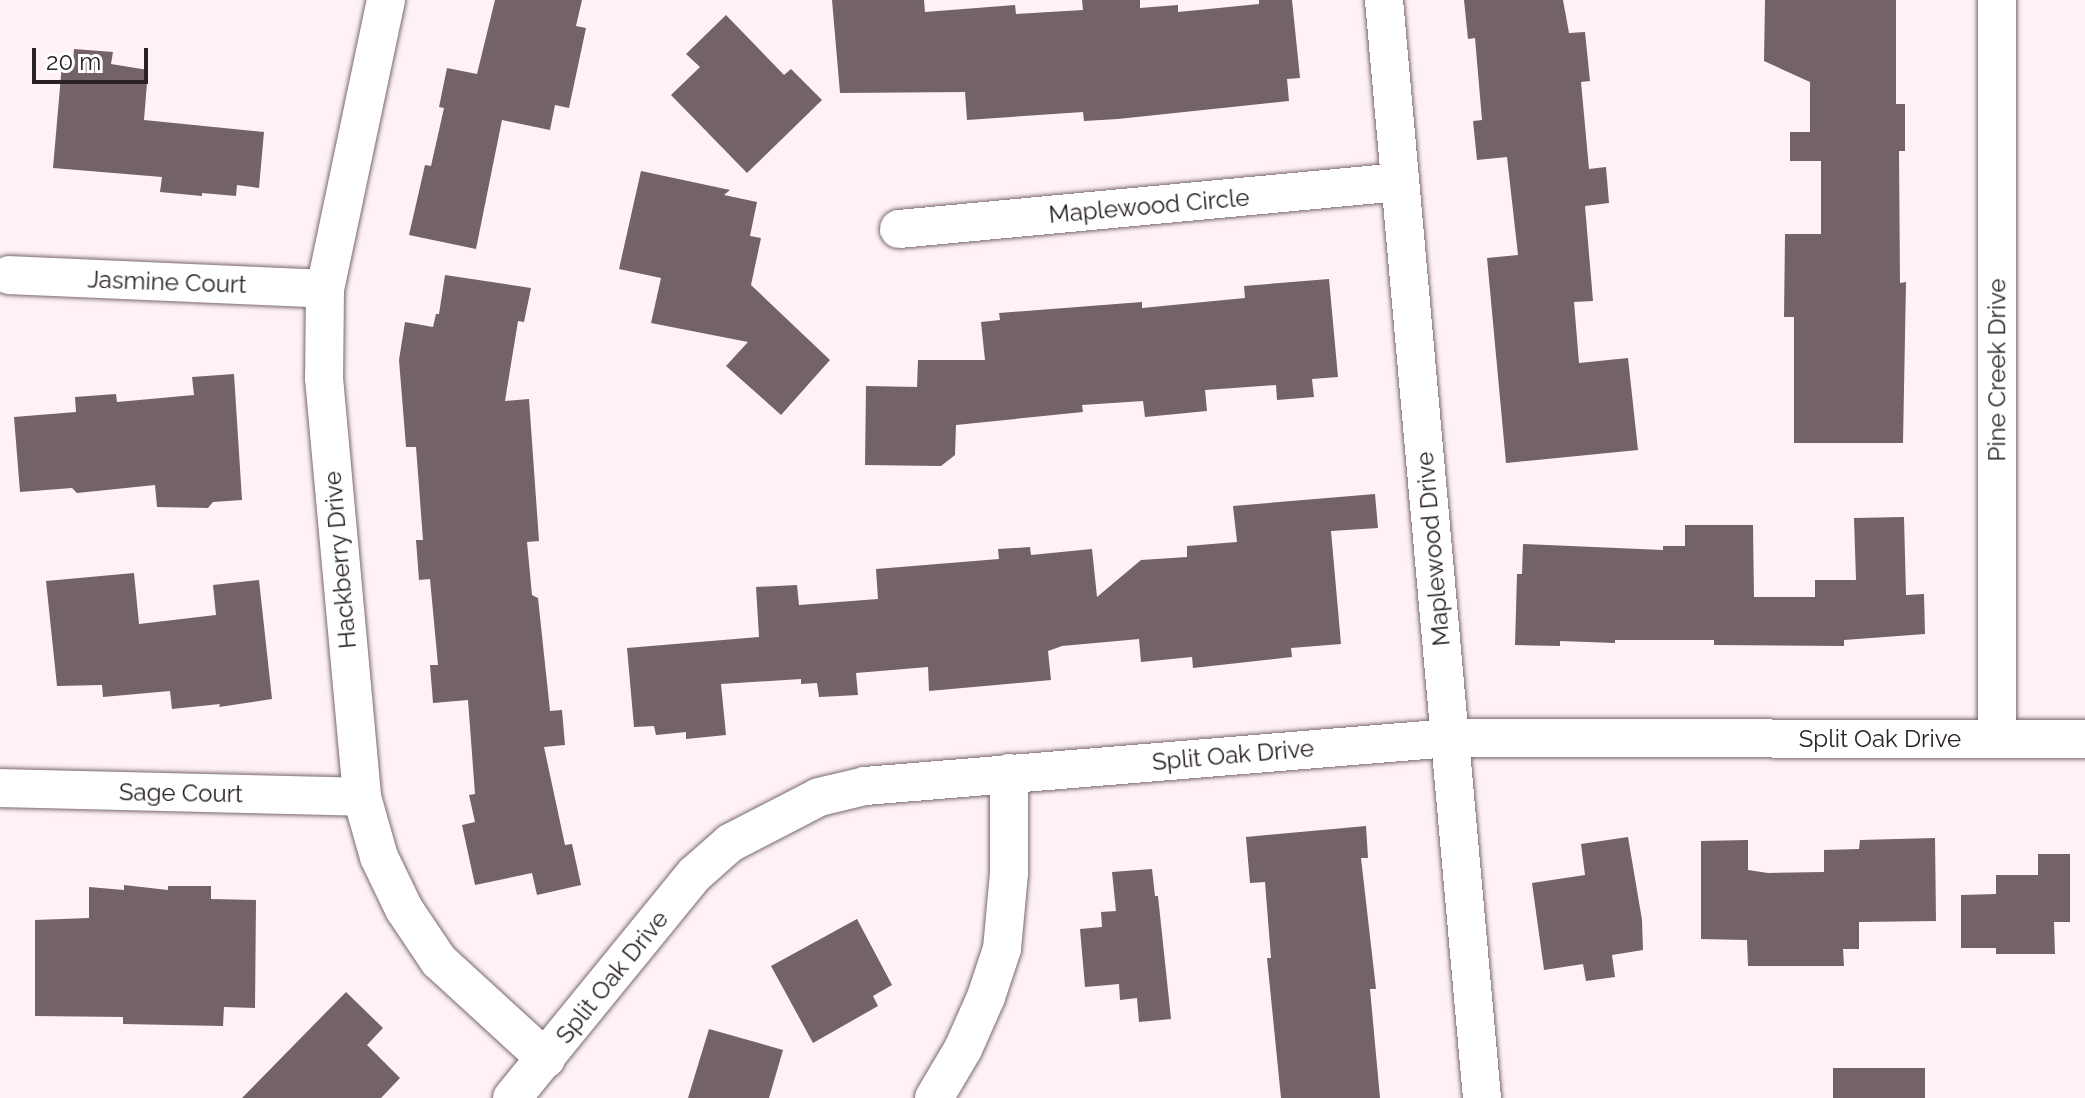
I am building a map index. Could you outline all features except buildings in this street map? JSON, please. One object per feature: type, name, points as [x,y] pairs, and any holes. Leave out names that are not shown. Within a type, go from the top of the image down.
[{"type":"street","name":"Hackberry Drive","points":[[386,0],[325,289],[324,378],[362,797],[379,857],[404,909],[439,961],[546,1059]]},
{"type":"street","name":"Maplewood Drive","points":[[1384,0],[1482,1098]]},
{"type":"street","name":"Pine Creek Drive","points":[[1997,0],[1997,739]]},
{"type":"street","name":"Maplewood Circle","points":[[899,229],[1400,182]]},
{"type":"street","name":"Jasmine Court","points":[[9,275],[325,289]]},
{"type":"street","name":"Split Oak Drive","points":[[512,1098],[695,874],[730,843],[819,797],[865,786],[1450,738],[2085,739]]},
{"type":"street","points":[[934,1098],[963,1049],[1002,949],[1009,873],[1009,773]]},
{"type":"street","name":"Sage Court","points":[[0,788],[362,797]]}]
